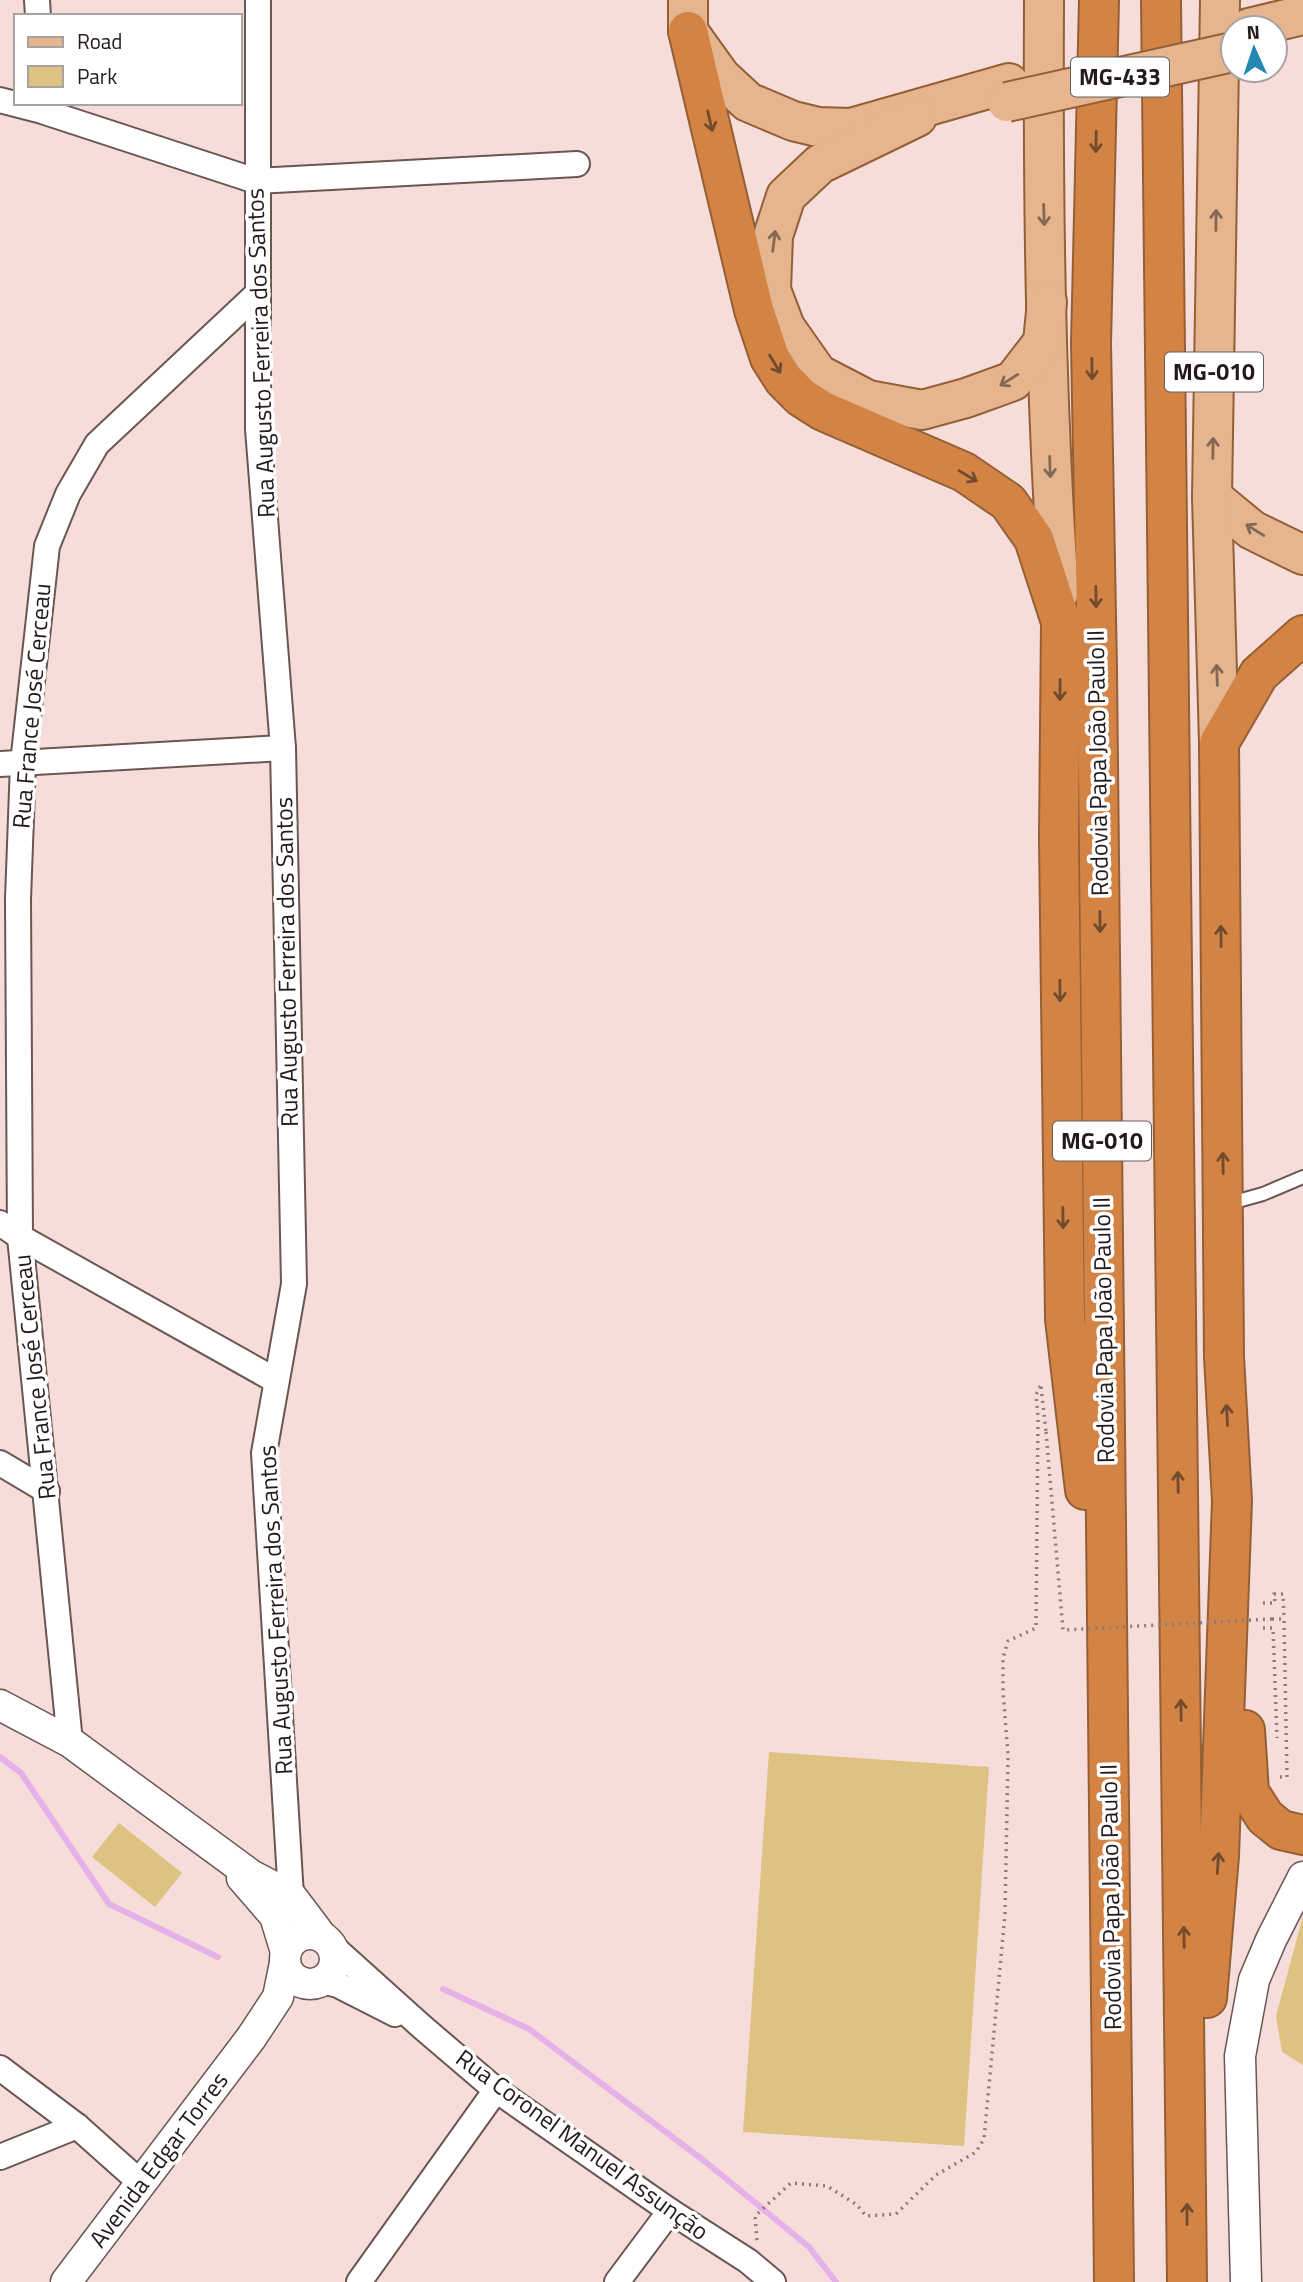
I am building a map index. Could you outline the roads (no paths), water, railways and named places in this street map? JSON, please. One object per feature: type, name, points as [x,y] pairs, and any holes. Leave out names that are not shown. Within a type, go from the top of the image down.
[{"type":"highway","name":"Rodovia Papa João Paulo II","points":[[1099,0],[1091,344],[1114,2282]]},
{"type":"highway","name":"MG-010","points":[[1161,0],[1187,2282]]},
{"type":"highway","points":[[688,16],[754,310],[770,358],[784,380],[801,397],[823,411],[964,472],[1008,502],[1034,539],[1061,622],[1059,838],[1065,1319],[1086,1497],[1094,1610],[1108,1707]]},
{"type":"highway","points":[[1303,635],[1259,674],[1219,743],[1224,1357],[1232,1501],[1242,1605],[1246,1760],[1249,1792],[1265,1817],[1281,1830],[1303,1835]]},
{"type":"highway","points":[[1186,2049],[1207,1998],[1219,1856],[1232,1501]]},
{"type":"main road","points":[[1044,0],[1042,148],[1050,467],[1061,622]]},
{"type":"main road","name":"MG-010","points":[[1219,743],[1212,497],[1220,0]]},
{"type":"main road","name":"MG-433","points":[[688,16],[721,77],[748,102],[793,121],[818,127],[851,128],[917,117],[1008,92]]},
{"type":"main road","name":"MG-433","points":[[851,128],[1219,43]]},
{"type":"main road","points":[[917,117],[820,164],[786,197],[773,236],[771,290],[785,327],[811,365],[818,374],[868,400],[922,411],[1013,381],[1043,342],[1047,302]]},
{"type":"main road","points":[[1212,497],[1252,530],[1303,555]]},
{"type":"street","name":"Rua Augusto Ferreira dos Santos","points":[[258,0],[258,429],[283,748],[293,1284],[264,1452],[283,1906]]},
{"type":"street","points":[[42,107],[256,181],[577,164]]},
{"type":"street","name":"Rua France José Cerceau","points":[[70,1742],[47,1491],[10,1230],[18,899],[12,764],[47,546],[68,494],[97,444],[257,294]]},
{"type":"street","points":[[12,764],[283,748]]},
{"type":"street","points":[[10,1230],[275,1380]]},
{"type":"street","points":[[0,1463],[47,1491]]},
{"type":"street","points":[[0,1705],[70,1742]]},
{"type":"street","name":"Avenida Edgar Torres","points":[[66,2282],[251,2038],[278,1997],[286,1957],[283,1906],[219,1851],[70,1742]]},
{"type":"street","points":[[1245,2282],[1240,2056],[1254,1980],[1303,1877]]},
{"type":"street","name":"Rua Coronel Manuel Assunção","points":[[283,1906],[496,2090],[670,2211],[748,2261],[774,2282]]},
{"type":"street","points":[[320,1982],[331,1973],[335,1960],[327,1942],[307,1934],[300,1936],[289,1945],[286,1957],[288,1971],[300,1982],[338,1985],[421,2026]]},
{"type":"street","name":"Avenida Edgar Torres","points":[[251,2038],[291,1999],[320,1982]]},
{"type":"street","points":[[0,2068],[77,2126],[141,2183]]},
{"type":"street","points":[[359,2282],[496,2090]]},
{"type":"street","points":[[0,2157],[77,2126]]},
{"type":"street","points":[[617,2282],[670,2211]]},
{"type":"lane","points":[[1223,1205],[1263,1194],[1303,1177]]},
{"type":"waterway","points":[[0,1757],[21,1773],[109,1904],[218,1957]]},
{"type":"waterway","points":[[443,1989],[529,2029],[707,2163],[809,2247],[836,2282]]}]
